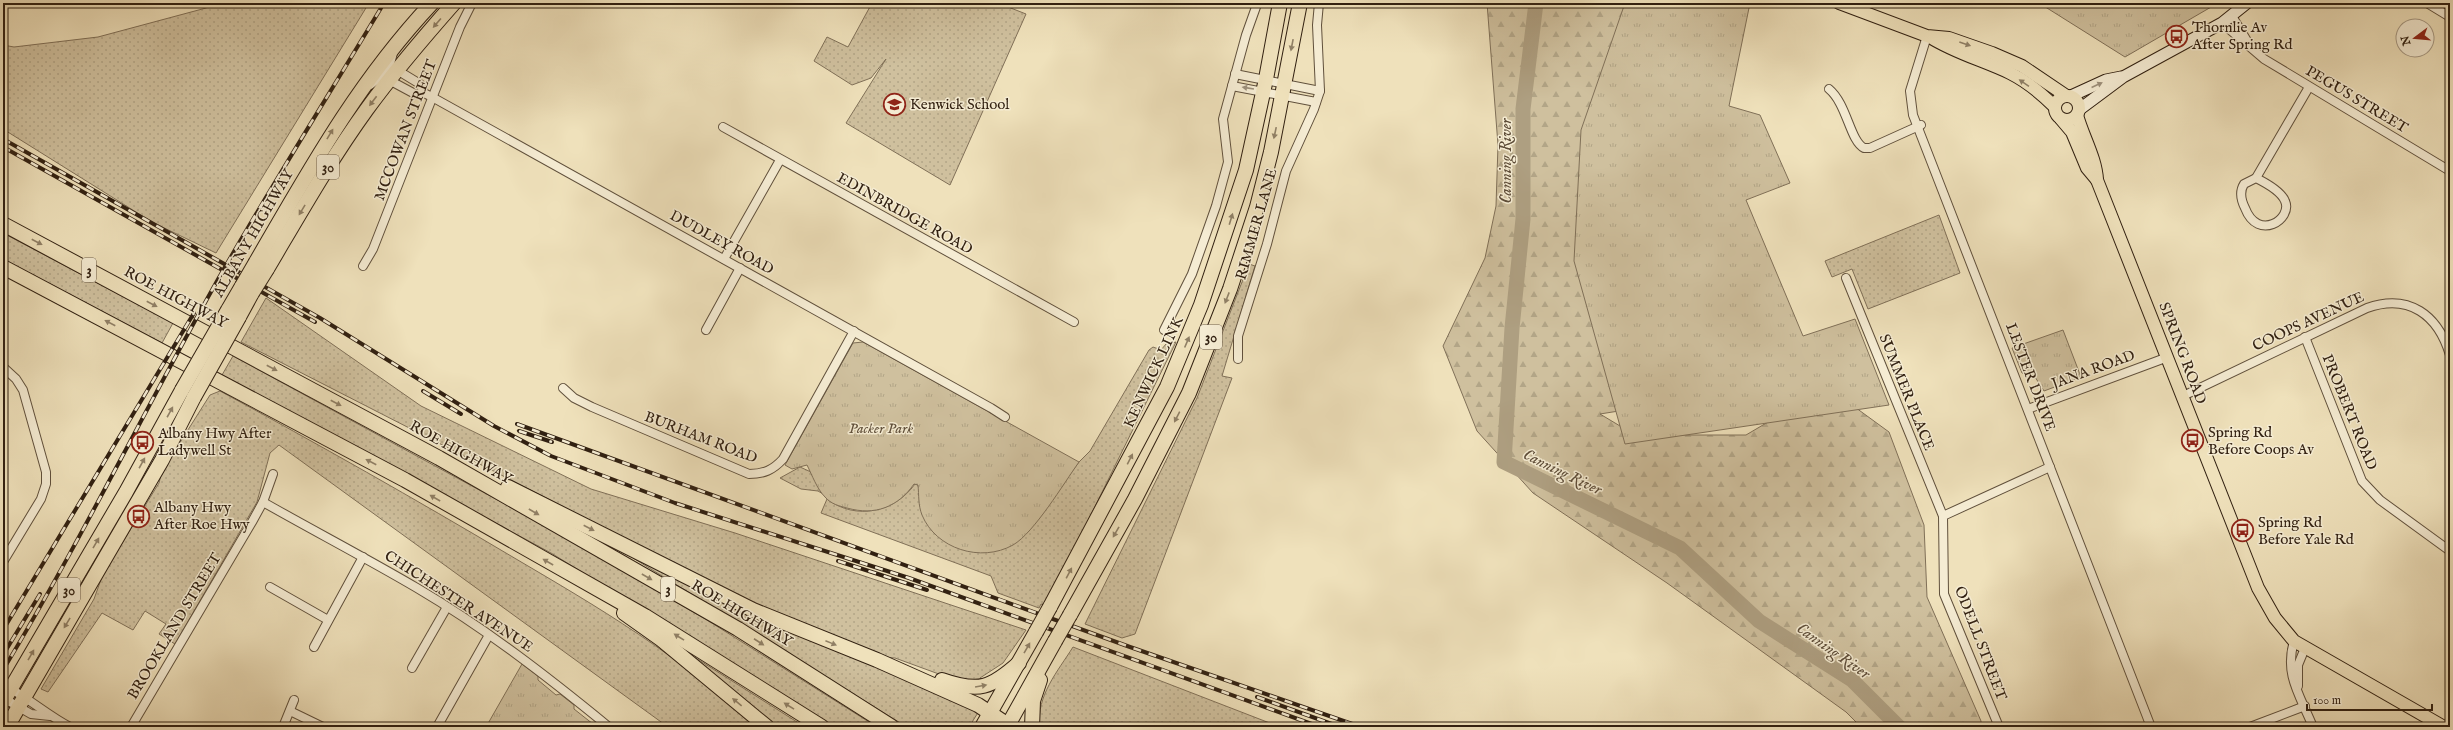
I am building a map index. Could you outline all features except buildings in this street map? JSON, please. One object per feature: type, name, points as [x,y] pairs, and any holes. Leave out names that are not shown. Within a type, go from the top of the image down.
[{"type":"highway","name":"ALBANY HIGHWAY","points":[[6,697],[188,394],[261,265],[337,124],[395,45],[432,3]]},
{"type":"highway","name":"ALBANY HIGHWAY","points":[[261,265],[391,74],[454,3]]},
{"type":"highway","name":"KENWICK LINK","points":[[982,727],[1050,607],[1167,387],[1191,332],[1232,216],[1246,170],[1265,85],[1280,3]]},
{"type":"highway","name":"30","points":[[1009,726],[1135,498],[1189,393],[1230,289],[1257,207],[1284,89],[1300,3]]},
{"type":"highway","name":"ROE HIGHWAY","points":[[3,224],[439,458],[738,629],[892,727]]},
{"type":"highway","name":"3","points":[[3,267],[405,480],[645,616],[822,727]]},
{"type":"highway","name":"ALBANY HIGHWAY","points":[[7,727],[162,460],[188,394]]},
{"type":"highway","points":[[439,458],[511,488],[752,610],[877,660],[991,712],[1009,726]]},
{"type":"highway","points":[[582,581],[662,640],[767,727]]},
{"type":"highway","points":[[1032,727],[1033,701],[1053,645]]},
{"type":"highway","points":[[877,660],[896,663],[959,686],[970,688],[999,681],[1019,663]]},
{"type":"main road","name":"SPRING ROAD","points":[[1839,3],[1927,36],[1946,48],[2011,74],[2043,95],[2055,107],[2056,114],[2072,132],[2087,168],[2097,180],[2258,588],[2275,618],[2294,641],[2444,727]]},
{"type":"main road","points":[[2061,119],[2068,120],[2123,77],[2222,23],[2247,3]]},
{"type":"main road","name":"SPRING ROAD","points":[[1927,36],[1949,38],[2022,66],[2078,101],[2087,147],[2097,165],[2097,180]]},
{"type":"main road","points":[[2055,107],[2058,99],[2106,80],[2123,77]]},
{"type":"street","name":"MCCOWAN STREET","points":[[363,266],[373,249],[460,27],[472,3]]},
{"type":"street","name":"RIMMER LANE","points":[[1238,359],[1238,336],[1286,171],[1320,91],[1317,25],[1319,3]]},
{"type":"street","points":[[2427,3],[2450,17]]},
{"type":"street","points":[[1164,330],[1192,274],[1216,206],[1228,162],[1223,119],[1235,74],[1256,7]]},
{"type":"street","name":"PEGUS STREET","points":[[2232,16],[2252,50]]},
{"type":"street","name":"PEGUS STREET","points":[[2222,23],[2252,50],[2309,87],[2450,170]]},
{"type":"street","name":"LESTER DRIVE","points":[[1927,36],[1910,91],[1913,115],[1920,126],[2151,727]]},
{"type":"street","points":[[357,95],[391,74],[395,45]]},
{"type":"street","name":"DUDLEY ROAD","points":[[391,74],[420,84],[424,93]]},
{"type":"street","name":"DUDLEY ROAD","points":[[391,74],[415,94],[424,93],[432,97],[992,408],[1005,417]]},
{"type":"street","points":[[1235,74],[1265,85],[1284,89],[1320,91]]},
{"type":"street","points":[[1232,86],[1265,85]]},
{"type":"street","points":[[2256,178],[2280,194],[2286,204],[2286,211],[2282,217],[2267,226],[2259,225],[2250,218],[2241,197],[2244,184],[2256,178],[2309,87]]},
{"type":"street","points":[[1284,89],[1316,102]]},
{"type":"street","points":[[1829,90],[1842,104],[1856,138],[1864,148],[1870,148],[1920,126]]},
{"type":"street","name":"EDINBRIDGE ROAD","points":[[723,127],[1074,322]]},
{"type":"street","points":[[724,259],[780,160]]},
{"type":"street","points":[[706,330],[740,268]]},
{"type":"street","name":"SUMMER PLACE","points":[[1846,278],[1943,516]]},
{"type":"street","name":"COOPS AVENUE","points":[[2183,396],[2367,308],[2382,303],[2397,303],[2417,310],[2436,324],[2444,338],[2450,355]]},
{"type":"street","name":"BURHAM ROAD","points":[[563,388],[574,398],[592,407],[749,474],[758,474],[772,470],[783,460],[854,331]]},
{"type":"street","name":"PROBERT ROAD","points":[[2305,337],[2362,481],[2380,500],[2450,551]]},
{"type":"street","name":"JANA ROAD","points":[[2028,409],[2168,357]]},
{"type":"street","points":[[3,367],[13,375],[21,387],[46,472],[46,484],[43,496],[3,562]]},
{"type":"street","points":[[1943,516],[2050,467]]},
{"type":"street","name":"BROOKLAND STREET","points":[[131,727],[263,502],[273,474]]},
{"type":"street","name":"CHICHESTER AVENUE","points":[[263,502],[363,557],[447,607],[526,661],[609,727]]},
{"type":"street","name":"ODELL STREET","points":[[1943,516],[1944,594],[1999,727]]},
{"type":"street","points":[[314,647],[363,557]]},
{"type":"street","points":[[270,586],[328,620]]},
{"type":"street","points":[[412,668],[447,607]]},
{"type":"street","points":[[437,727],[489,635]]},
{"type":"street","points":[[2294,641],[2289,661],[2291,677],[2298,689],[2313,727]]},
{"type":"street","points":[[2298,689],[2296,673],[2305,648]]},
{"type":"street","points":[[6,697],[22,702],[37,704],[50,716],[70,727]]},
{"type":"street","points":[[6,697],[22,702],[31,714],[50,716]]},
{"type":"street","points":[[283,727],[294,700]]},
{"type":"street","points":[[2250,727],[2304,706]]},
{"type":"street","points":[[290,711],[322,727]]},
{"type":"green space","points":[[216,3],[369,3],[216,253],[152,222],[3,129],[3,45],[14,47],[98,37],[206,8]]},
{"type":"green space","points":[[872,3],[998,3],[1026,14],[950,185],[846,123],[886,59],[871,78],[852,85],[814,61],[827,37],[848,47]]},
{"type":"green space","points":[[1487,3],[1736,3],[1675,402],[1600,414],[1635,435],[1746,435],[1785,412],[1852,405],[1889,432],[1924,525],[1927,597],[1981,721],[1981,727],[1861,727],[1846,712],[1667,583],[1533,493],[1477,431],[1443,346],[1485,258],[1496,206],[1498,145]]},
{"type":"green space","points":[[1625,3],[1750,3],[1729,106],[1760,115],[1790,183],[1746,200],[1803,336],[1855,319],[1889,405],[1625,444],[1574,261],[1581,130]]},
{"type":"green space","points":[[2039,3],[2218,3],[2125,57]]},
{"type":"green space","points":[[1939,215],[1960,273],[1868,309],[1852,269],[1832,277],[1825,261]]},
{"type":"green space","points":[[3,233],[173,323],[162,343],[3,259]]},
{"type":"green space","points":[[1249,264],[1255,266],[1222,376],[1232,378],[1135,634],[1122,638],[1085,624],[1197,398]]},
{"type":"green space","points":[[266,298],[421,406],[591,489],[735,533],[1026,630],[1003,663],[980,678],[981,680],[958,681],[895,658],[884,657],[773,614],[241,342]]},
{"type":"green space","points":[[2063,330],[2081,377],[2044,391],[2035,377],[2022,373],[2012,348]]},
{"type":"green space","name":"Packer Park","points":[[863,342],[1079,462],[1039,519],[1021,539],[1013,545],[987,553],[961,550],[938,537],[929,527],[922,515],[919,504],[918,485],[914,484],[901,499],[885,508],[867,511],[857,510],[832,503],[827,499],[817,486],[807,465],[792,469],[785,465],[853,343]]},
{"type":"green space","points":[[1176,342],[1046,606],[1041,604],[1039,608],[998,593],[991,576],[821,513],[827,499],[838,506],[850,510],[874,510],[886,507],[907,494],[915,484],[918,485],[933,532],[949,544],[1040,515],[1079,462],[1090,451],[1149,350],[1153,347],[1161,350],[1166,344]]},
{"type":"green space","points":[[233,356],[560,534],[707,620],[877,727],[834,727],[551,553],[222,375]]},
{"type":"green space","points":[[220,391],[403,493],[607,614],[669,655],[727,702],[754,727],[668,727],[279,445],[270,453],[257,502],[175,644],[159,634],[166,624],[145,611],[133,630],[102,613],[48,692],[41,689],[94,599],[103,574],[159,483],[162,471],[210,395]]},
{"type":"green space","points":[[800,467],[811,472],[823,494],[818,491],[801,489],[780,478]]},
{"type":"green space","points":[[635,554],[938,690],[979,711],[969,727],[907,727],[633,558]]},
{"type":"green space","points":[[1073,647],[1280,727],[1037,727],[1040,726],[1041,704],[1049,684]]},
{"type":"green space","points":[[683,650],[805,727],[768,727]]},
{"type":"green space","points":[[522,664],[538,676],[538,680],[556,695],[560,694],[574,705],[574,709],[593,724],[598,724],[601,727],[486,727]]},
{"type":"waterway","name":"Canning River","points":[[1536,3],[1523,109],[1523,219],[1512,328],[1504,462],[1680,548],[1759,621],[1852,680],[1899,727]]},
{"type":"railway","points":[[3,670],[87,523],[221,274],[384,3]]},
{"type":"railway","points":[[3,139],[320,318],[494,426],[551,456],[675,503],[909,578],[1320,727]]},
{"type":"railway","points":[[3,147],[315,322]]},
{"type":"railway","points":[[3,630],[194,313]]},
{"type":"railway","points":[[423,391],[461,414]]},
{"type":"railway","points":[[517,424],[1130,647],[1361,727]]},
{"type":"railway","points":[[519,431],[552,442]]},
{"type":"railway","points":[[838,561],[927,590]]},
{"type":"railway","points":[[3,655],[40,594]]},
{"type":"railway","points":[[1257,697],[1340,727]]},
{"type":"place","name":"Thornlie Av After Spring Rd","points":[[2177,36]]},
{"type":"place","name":"Kenwick School","points":[[895,104]]},
{"type":"place","name":"Spring Rd Before Coops Av","points":[[2192,441]]},
{"type":"place","name":"Albany Hwy After Ladywell St","points":[[143,442]]},
{"type":"place","name":"Albany Hwy After Roe Hwy","points":[[139,516]]},
{"type":"place","name":"Spring Rd Before Yale Rd","points":[[2242,531]]}]
